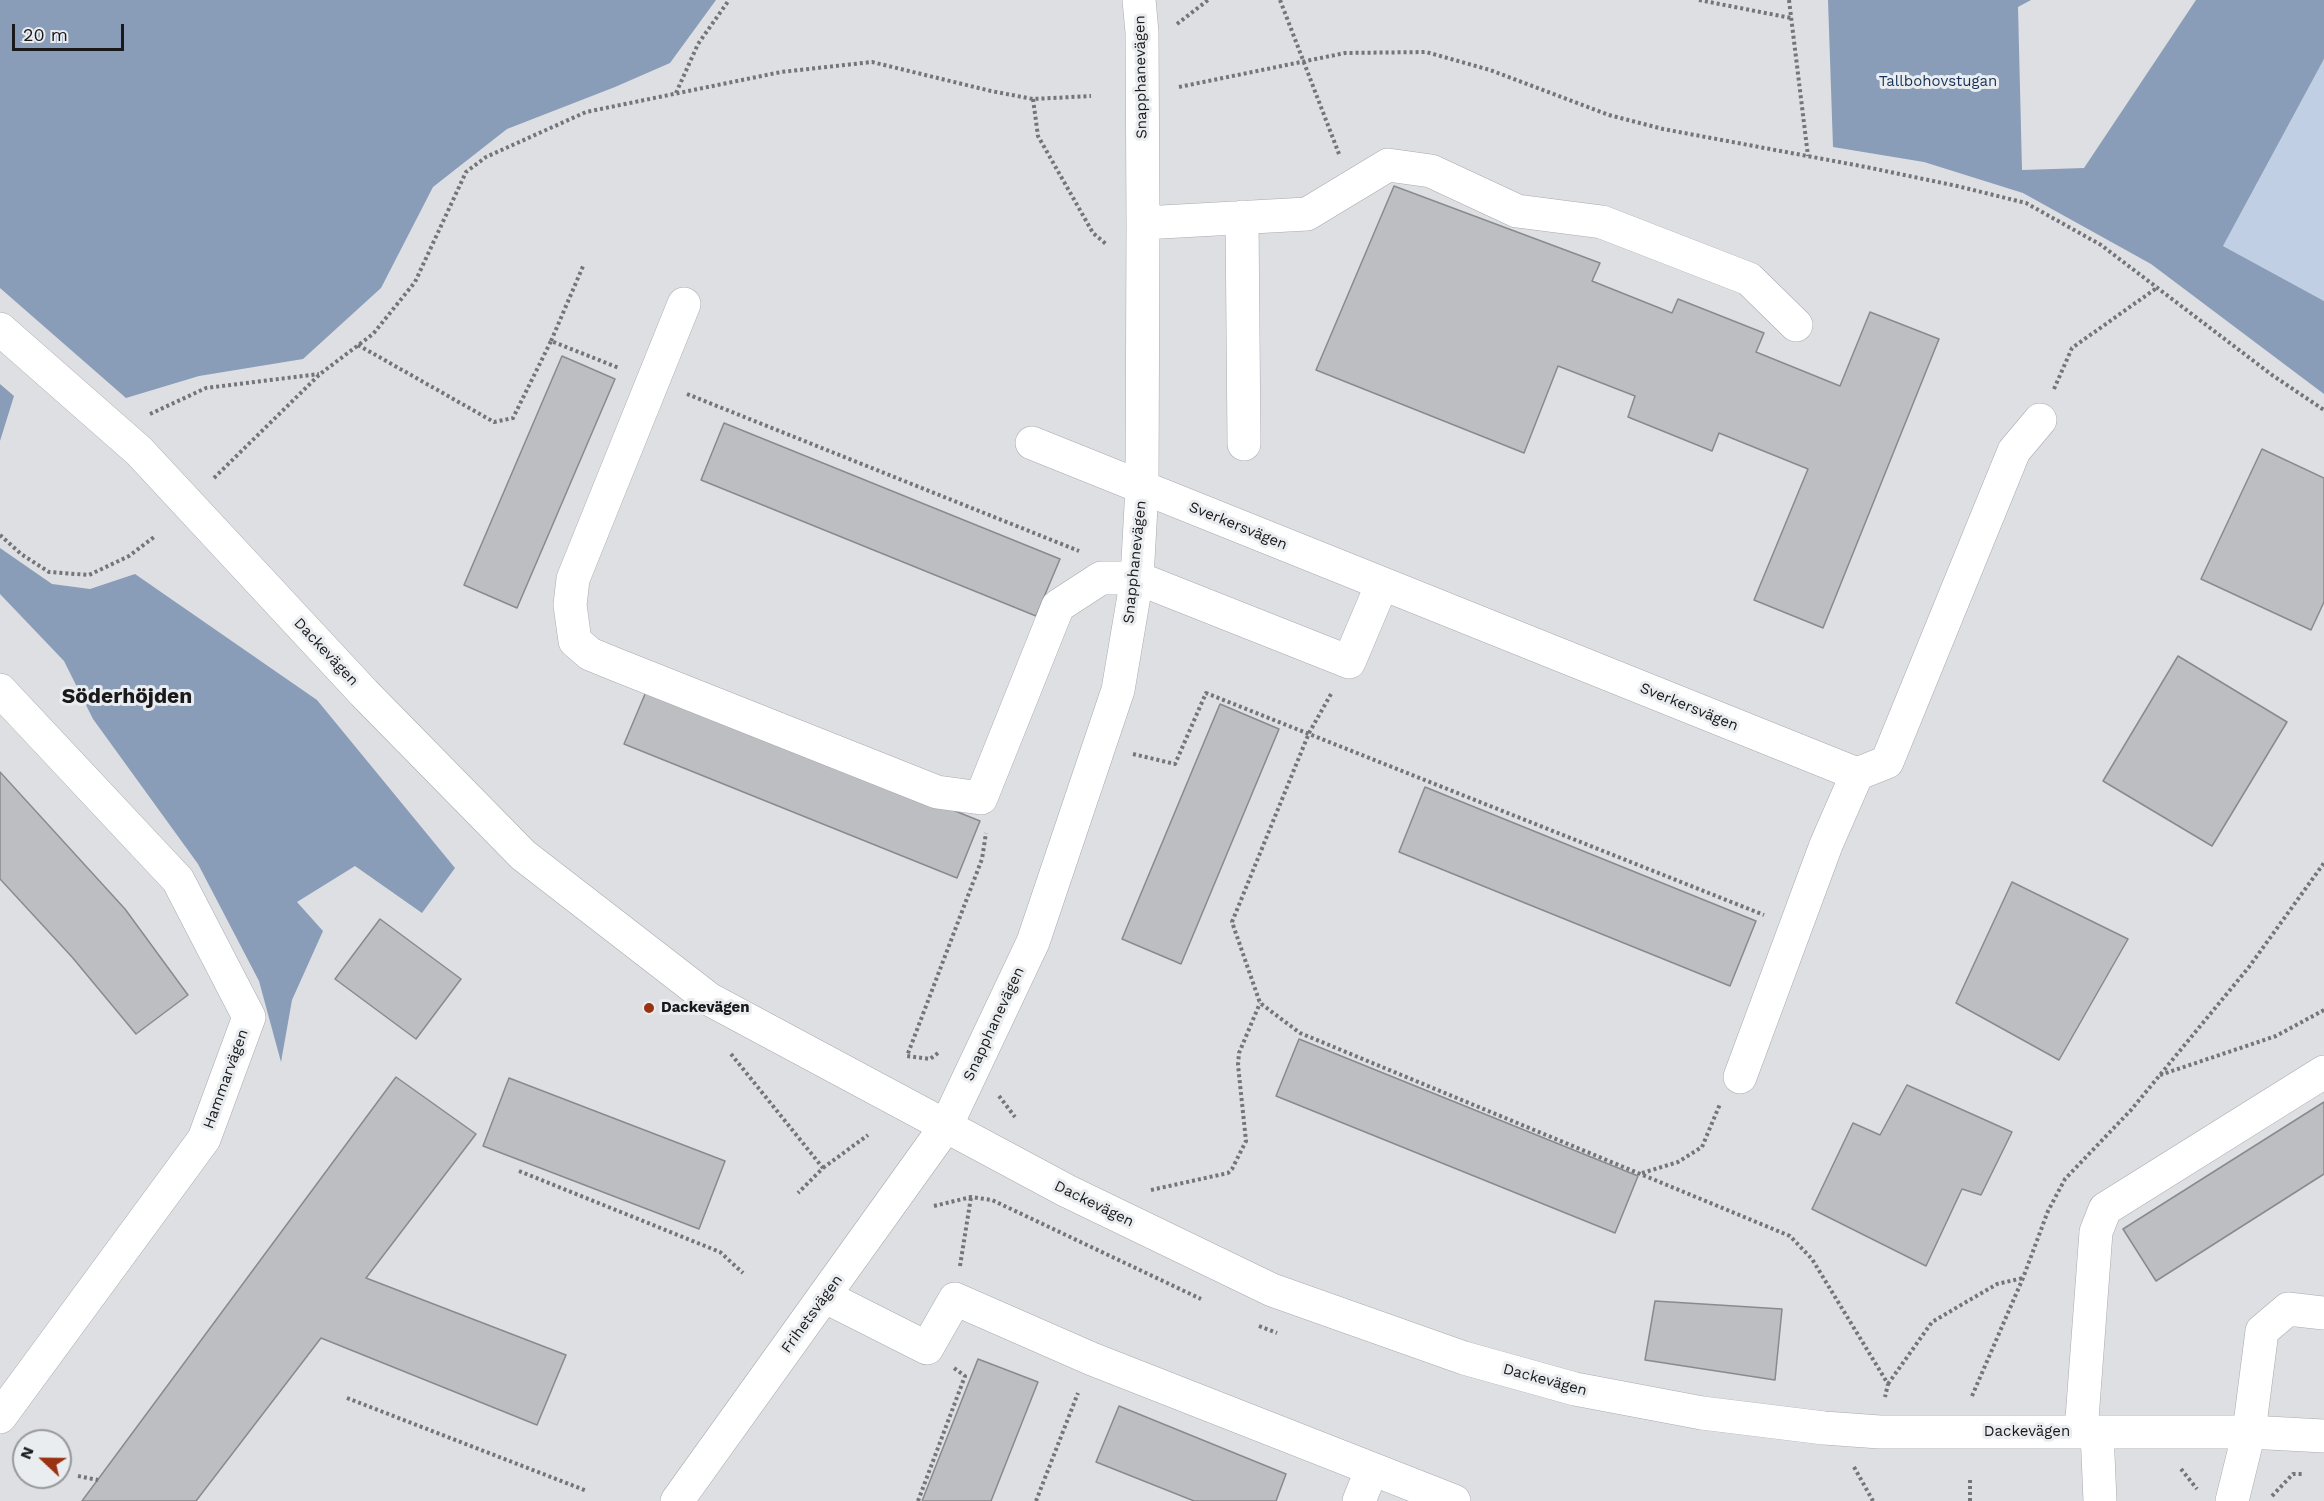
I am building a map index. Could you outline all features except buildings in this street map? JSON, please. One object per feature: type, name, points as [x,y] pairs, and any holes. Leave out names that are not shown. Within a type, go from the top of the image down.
[{"type":"street","name":"Snapphanevägen","points":[[946,1126],[1033,942],[1118,690],[1137,578],[1142,488],[1142,32],[1139,0]]},
{"type":"street","points":[[1143,237],[1242,217],[1307,214],[1389,165],[1431,171],[1517,212],[1602,222],[1749,279],[1796,325]]},
{"type":"street","points":[[1242,217],[1244,444]]},
{"type":"street","points":[[684,304],[573,579],[570,605],[575,641],[590,654],[937,792],[981,798],[1058,606],[1101,578],[1137,578],[1349,662],[1382,584]]},
{"type":"street","name":"Dackevägen","points":[[0,329],[139,451],[364,693],[523,855],[709,999],[1067,1191],[1272,1290],[1464,1358],[1575,1389],[1702,1413],[1824,1428],[1880,1432],[2249,1432],[2324,1436]]},
{"type":"street","points":[[1740,1077],[1826,845],[1857,774],[1887,762],[2014,451],[2040,420]]},
{"type":"street","name":"Sverkersvägen","points":[[1032,443],[1857,774]]},
{"type":"street","name":"Hammarvägen","points":[[0,690],[178,880],[249,1017],[204,1139],[0,1417]]},
{"type":"street","points":[[2100,1501],[2089,1432],[2096,1232],[2105,1209],[2324,1072]]},
{"type":"street","name":"Frihetsvägen","points":[[677,1501],[946,1126]]},
{"type":"street","points":[[824,1296],[927,1348],[955,1299],[1092,1359],[1454,1501]]},
{"type":"street","points":[[2232,1501],[2249,1432],[2262,1331],[2288,1309],[2324,1313]]},
{"type":"street","points":[[1359,1501],[1372,1469]]},
{"type":"path","points":[[675,94],[698,44],[729,0]]},
{"type":"path","points":[[1280,0],[1351,187]]},
{"type":"path","points":[[1699,0],[1791,18]]},
{"type":"path","points":[[1789,0],[1808,156]]},
{"type":"path","points":[[1178,87],[1345,53],[1426,52],[1490,70],[1609,115],[1663,129],[1957,186],[2026,203],[2101,245],[2272,375],[2324,410]]},
{"type":"path","points":[[214,478],[320,374],[373,334],[415,282],[466,172],[486,157],[586,112],[781,72],[872,62],[1033,99],[1091,96]]},
{"type":"path","points":[[1033,99],[1038,136],[1093,234],[1111,248],[1143,237]]},
{"type":"path","points":[[358,345],[494,422],[513,418],[551,341],[584,264]]},
{"type":"path","points":[[2040,420],[2072,348],[2158,287]]},
{"type":"path","points":[[551,341],[1082,552]]},
{"type":"path","points":[[149,414],[206,388],[320,374]]},
{"type":"path","points":[[0,535],[21,554],[50,572],[89,575],[129,556],[154,537]]},
{"type":"path","points":[[1349,662],[1309,733],[1232,922],[1260,1003],[1300,1033],[1790,1236],[1812,1259],[1888,1384]]},
{"type":"path","points":[[1100,747],[1175,764],[1206,693],[1771,918]]},
{"type":"path","points":[[944,1049],[930,1059],[907,1056],[982,859],[987,826]]},
{"type":"path","points":[[1972,1396],[2023,1278],[2048,1211],[2065,1179],[2131,1110],[2248,968],[2324,863]]},
{"type":"path","points":[[1146,1193],[1152,1189],[1228,1173],[1232,1169],[1246,1141],[1238,1065],[1239,1053],[1260,1003]]},
{"type":"path","points":[[2159,1076],[2276,1036],[2324,1010]]},
{"type":"path","points":[[729,1051],[823,1168]]},
{"type":"path","points":[[798,1193],[823,1168],[868,1135]]},
{"type":"path","points":[[519,1171],[720,1252],[743,1273]]},
{"type":"path","points":[[955,1299],[971,1197]]},
{"type":"path","points":[[926,1208],[971,1197],[992,1200]]},
{"type":"path","points":[[1880,1432],[1888,1384],[1932,1322],[1997,1284],[2023,1278]]},
{"type":"path","points":[[918,1501],[965,1376],[927,1348]]},
{"type":"path","points":[[1036,1501],[1092,1359]]},
{"type":"path","points":[[347,1398],[588,1491]]},
{"type":"path","points":[[1854,1467],[1873,1501]]},
{"type":"path","points":[[2269,1499],[2293,1474],[2314,1473]]},
{"type":"path","points":[[78,1476],[98,1480]]},
{"type":"path","points":[[1970,1480],[1970,1501]]},
{"type":"shaded area","points":[[2324,59],[2324,301],[2223,246]]},
{"type":"green space","points":[[0,0],[716,0],[670,63],[507,129],[433,187],[381,288],[303,359],[199,376],[126,398],[0,288]]},
{"type":"green space","name":"Tallbohovstugan","points":[[1828,0],[2031,0],[2018,7],[2022,170],[2084,168],[2196,0],[2324,0],[2324,59],[2223,246],[2324,301],[2324,394],[2151,264],[2023,193],[1924,162],[1833,147]]},
{"type":"green space","points":[[0,384],[14,396],[0,441]]},
{"type":"green space","points":[[0,548],[52,584],[90,589],[135,574],[317,700],[455,868],[422,913],[355,866],[297,902],[323,931],[292,1000],[281,1062],[259,981],[198,864],[93,719],[64,661],[0,594]]},
{"type":"place","name":"Dackevägen","points":[[649,1008]]},
{"type":"district","name":"Söderhöjden","points":[[127,697]]}]
